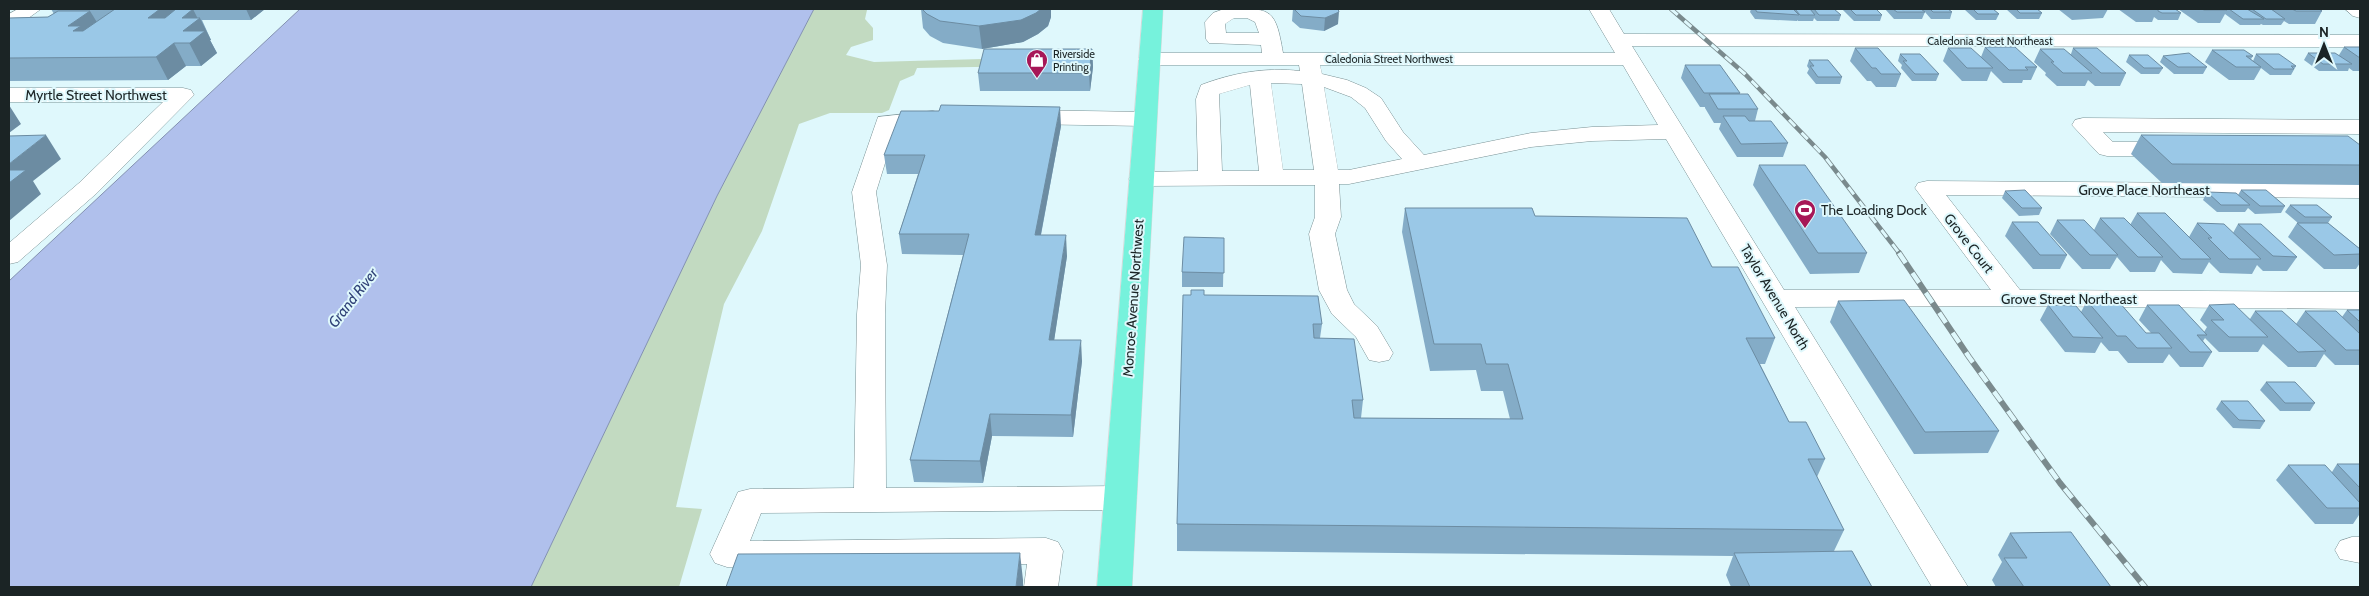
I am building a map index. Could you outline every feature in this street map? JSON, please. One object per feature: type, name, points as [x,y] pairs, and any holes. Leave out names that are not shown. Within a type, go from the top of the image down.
[{"type":"main road","name":"Monroe Avenue Northwest","points":[[1114,587],[1153,9]]},
{"type":"street","name":"Taylor Avenue North","points":[[1599,9],[1950,587]]},
{"type":"street","points":[[2355,9],[2360,12]]},
{"type":"street","points":[[9,25],[32,18]]},
{"type":"street","name":"Caledonia Street Northeast","points":[[1625,50],[2360,41]]},
{"type":"street","name":"Caledonia Street Northwest","points":[[1149,58],[1272,49],[1310,68],[1625,50]]},
{"type":"street","points":[[1310,68],[1327,177],[1328,217],[1322,234],[1332,290],[1342,308],[1367,332],[1379,353]]},
{"type":"street","points":[[1210,178],[1207,98],[1209,90],[1232,80],[1260,78],[1310,68],[1332,81],[1352,89],[1375,104],[1391,134],[1419,163]]},
{"type":"street","points":[[1260,78],[1272,178]]},
{"type":"street","name":"Myrtle Street Northwest","points":[[9,95],[183,95],[88,188],[9,256]]},
{"type":"street","points":[[870,500],[871,314],[874,265],[864,192],[886,122],[962,117]]},
{"type":"street","points":[[1000,117],[1115,117],[1145,119]]},
{"type":"street","points":[[2196,150],[2107,149],[2082,125],[2360,127]]},
{"type":"street","points":[[1141,179],[1360,175],[1547,138],[1592,134],[1675,132]]},
{"type":"street","name":"Grove Place Northeast","points":[[1927,188],[2360,191]]},
{"type":"street","name":"Grove Court","points":[[1927,188],[2012,298]]},
{"type":"street","name":"Grove Street Northeast","points":[[1777,300],[2012,298],[2360,301]]},
{"type":"street","points":[[1041,587],[1046,551],[727,554],[750,501],[1120,498]]},
{"type":"green space","points":[[814,9],[871,9],[867,10],[865,19],[873,28],[873,40],[851,47],[846,55],[874,62],[1018,58],[1084,65],[917,68],[914,75],[900,81],[889,110],[882,113],[830,113],[799,124],[762,231],[724,304],[676,507],[702,509],[679,587],[531,587],[717,196]]},
{"type":"water","name":"Grand River","points":[[300,9],[814,9],[717,196],[531,587],[9,587],[9,281]]},
{"type":"building","points":[[115,9],[160,9],[148,18],[165,18],[176,9],[193,9],[182,18],[200,18],[183,31],[205,31],[190,43],[174,43],[156,57],[9,58],[9,18],[48,17],[58,11],[90,11],[68,26],[81,26],[73,31],[83,31]]},
{"type":"building","points":[[922,9],[1041,9],[1021,20],[979,26],[940,21]]},
{"type":"building","points":[[1294,9],[1338,9],[1339,12],[1325,18],[1301,16]]},
{"type":"building","points":[[1755,9],[1793,9],[1799,15],[1757,12]]},
{"type":"building","points":[[1795,9],[1810,9],[1815,15],[1800,15]]},
{"type":"building","points":[[1814,9],[1834,9],[1841,15],[1819,15]]},
{"type":"building","points":[[1850,9],[1876,9],[1882,15],[1856,15]]},
{"type":"building","points":[[1893,9],[1921,9],[1925,12],[1897,12]]},
{"type":"building","points":[[1930,9],[1948,9],[1952,12],[1933,12]]},
{"type":"building","points":[[1973,9],[1993,9],[1999,14],[1978,14]]},
{"type":"building","points":[[2016,9],[2037,9],[2042,13],[2020,13]]},
{"type":"building","points":[[2158,9],[2175,9],[2181,13],[2162,13]]},
{"type":"building","points":[[2202,9],[2225,9],[2227,10],[2204,10]]},
{"type":"building","points":[[2229,9],[2247,9],[2264,19],[2243,19]]},
{"type":"building","points":[[2252,9],[2271,9],[2285,19],[2266,19]]},
{"type":"building","points":[[2292,9],[2319,9],[2322,11],[2296,11]]},
{"type":"building","points":[[1985,47],[2015,47],[2037,67],[2025,67],[2028,70],[2009,70]]},
{"type":"building","points":[[2344,47],[2360,47],[2360,58]]},
{"type":"building","points":[[1855,48],[1878,48],[1901,74],[1881,74],[1876,68],[1872,68]]},
{"type":"building","points":[[1948,48],[1971,48],[1993,68],[1967,68]]},
{"type":"building","points":[[2073,48],[2097,48],[2126,73],[2101,73]]},
{"type":"building","points":[[984,49],[1092,49],[1089,73],[978,73]]},
{"type":"building","points":[[2040,49],[2064,49],[2092,73],[2063,73]]},
{"type":"building","points":[[2212,50],[2244,50],[2253,56],[2246,56],[2261,67],[2236,67]]},
{"type":"building","points":[[2189,53],[2207,67],[2178,67],[2163,56]]},
{"type":"building","points":[[2308,53],[2335,53],[2352,64],[2323,64]]},
{"type":"building","points":[[1900,54],[1920,54],[1939,74],[1915,74],[1903,61],[1907,61]]},
{"type":"building","points":[[2256,54],[2279,54],[2296,66],[2291,66],[2294,69],[2274,69]]},
{"type":"building","points":[[2129,55],[2148,55],[2163,68],[2144,68]]},
{"type":"building","points":[[1809,60],[1828,60],[1842,77],[1818,77],[1810,66],[1814,66]]},
{"type":"building","points":[[1685,65],[1720,65],[1740,93],[1704,93]]},
{"type":"building","points":[[1709,94],[1748,94],[1758,109],[1718,109]]},
{"type":"building","points":[[941,105],[1060,107],[1035,235],[1066,235],[1049,340],[1081,340],[1071,415],[990,414],[980,461],[910,460],[969,234],[899,234],[925,155],[884,155],[901,111],[939,111]]},
{"type":"building","points":[[1723,116],[1745,116],[1749,121],[1771,121],[1788,143],[1741,144]]},
{"type":"building","points":[[46,135],[9,164],[9,136]]},
{"type":"building","points":[[2141,135],[2348,136],[2360,145],[2360,165],[2172,164]]},
{"type":"building","points":[[1759,165],[1805,165],[1867,253],[1818,253]]},
{"type":"building","points":[[9,170],[26,170],[9,183]]},
{"type":"building","points":[[2025,190],[2042,208],[2022,208],[2005,191]]},
{"type":"building","points":[[2241,190],[2266,190],[2285,206],[2260,206]]},
{"type":"building","points":[[2207,192],[2236,193],[2250,205],[2221,205]]},
{"type":"building","points":[[2290,205],[2317,205],[2332,217],[2305,217]]},
{"type":"building","points":[[1405,208],[1532,208],[1535,216],[1687,218],[1712,267],[1738,267],[1775,338],[1746,338],[1789,422],[1806,422],[1825,459],[1808,459],[1844,530],[1177,524],[1183,295],[1191,295],[1191,290],[1204,290],[1204,295],[1318,296],[1322,324],[1313,324],[1314,338],[1354,339],[1363,400],[1352,400],[1354,418],[1523,419],[1508,364],[1486,364],[1481,344],[1434,344]]},
{"type":"building","points":[[2137,213],[2165,213],[2211,259],[2181,259]]},
{"type":"building","points":[[2100,218],[2124,218],[2163,257],[2138,257]]},
{"type":"building","points":[[2057,220],[2084,220],[2118,255],[2090,255]]},
{"type":"building","points":[[2012,222],[2038,222],[2067,255],[2040,255]]},
{"type":"building","points":[[2197,223],[2224,224],[2261,259],[2229,259],[2208,238],[2212,238]]},
{"type":"building","points":[[2297,223],[2328,223],[2360,249],[2360,254],[2334,255]]},
{"type":"building","points":[[2238,224],[2261,224],[2297,257],[2273,256]]},
{"type":"building","points":[[1184,237],[1224,238],[1224,273],[1182,272]]},
{"type":"building","points":[[1904,300],[1999,431],[1925,432],[1838,301]]},
{"type":"building","points":[[2087,301],[2119,302],[2146,333],[2159,333],[2172,348],[2137,348],[2126,336],[2117,336]]},
{"type":"building","points":[[2234,304],[2268,337],[2229,337],[2211,320],[2224,320],[2209,305]]},
{"type":"building","points":[[2048,305],[2076,306],[2103,338],[2073,337]]},
{"type":"building","points":[[2147,305],[2179,305],[2207,335],[2197,335],[2212,352],[2190,352]]},
{"type":"building","points":[[2347,310],[2360,310],[2360,322]]},
{"type":"building","points":[[2255,311],[2282,311],[2326,351],[2298,352]]},
{"type":"building","points":[[2305,311],[2336,311],[2360,334],[2360,350],[2346,350]]},
{"type":"building","points":[[2266,382],[2295,382],[2315,403],[2285,403]]},
{"type":"building","points":[[2221,401],[2248,401],[2265,421],[2239,420]]},
{"type":"building","points":[[2337,464],[2360,464],[2360,488]]},
{"type":"building","points":[[2288,465],[2325,465],[2360,503],[2360,508],[2327,508]]},
{"type":"building","points":[[2071,532],[2111,587],[2024,587],[2004,558],[2027,558],[2010,533]]},
{"type":"building","points":[[1852,551],[1872,587],[1750,587],[1734,553]]},
{"type":"building","points":[[1020,553],[1016,587],[726,587],[738,554]]},
{"type":"railway","points":[[1671,9],[1745,74],[1825,157],[1900,254]]},
{"type":"railway","points":[[1899,253],[1969,357],[2060,483],[2145,587]]},
{"type":"place","name":"Riverside Printing","points":[[1037,79]]},
{"type":"place","name":"The Loading Dock","points":[[1805,229]]}]
